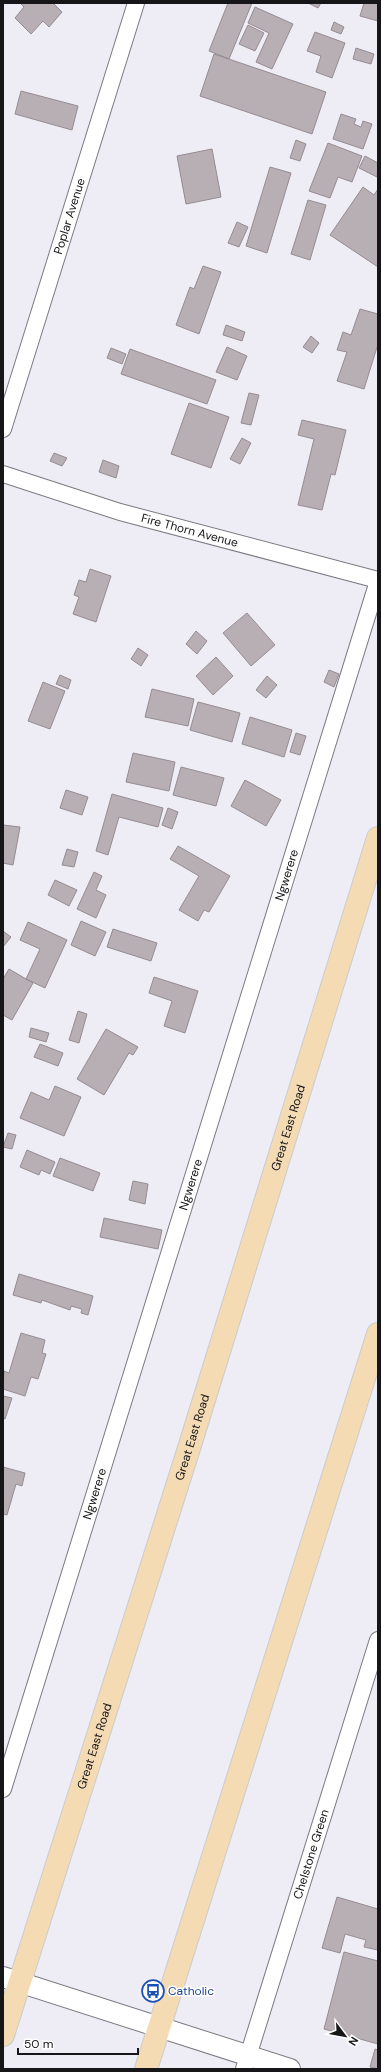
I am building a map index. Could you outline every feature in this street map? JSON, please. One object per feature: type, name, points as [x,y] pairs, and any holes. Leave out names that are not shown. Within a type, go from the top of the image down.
[{"type":"main road","name":"Great East Road","points":[[3,2034],[11,1980],[190,1445],[378,838]]},
{"type":"main road","points":[[146,2069],[378,1334]]},
{"type":"street","name":"Poplar Avenue","points":[[3,429],[136,3]]},
{"type":"street","name":"Fire Thorn Avenue","points":[[3,474],[120,512],[378,581]]},
{"type":"street","name":"Ngwerere","points":[[3,1789],[378,581]]},
{"type":"street","name":"Chelstone Green","points":[[246,2062],[378,1640]]},
{"type":"street","points":[[11,1980],[159,2027],[246,2062],[290,2069]]},
{"type":"building","points":[[20,3],[53,3],[62,12],[49,27],[43,21],[31,34],[15,18],[24,7]]},
{"type":"building","points":[[228,3],[252,3],[229,59],[209,51]]},
{"type":"building","points":[[308,3],[321,3],[318,8]]},
{"type":"building","points":[[364,3],[378,3],[378,21],[360,16]]},
{"type":"building","points":[[255,7],[293,24],[272,69],[256,62],[269,33],[248,23]]},
{"type":"building","points":[[334,22],[344,27],[341,34],[331,30]]},
{"type":"building","points":[[248,25],[264,33],[255,51],[239,44]]},
{"type":"building","points":[[315,32],[345,43],[332,78],[316,72],[321,56],[307,51]]},
{"type":"building","points":[[356,48],[374,54],[371,64],[353,59]]},
{"type":"building","points":[[214,54],[326,92],[312,134],[200,96]]},
{"type":"building","points":[[21,91],[78,106],[72,130],[15,114]]},
{"type":"building","points":[[341,114],[356,119],[354,124],[361,127],[363,121],[372,124],[363,149],[333,139]]},
{"type":"building","points":[[296,140],[306,144],[300,161],[290,158]]},
{"type":"building","points":[[328,143],[362,156],[352,182],[338,177],[330,198],[309,191]]},
{"type":"building","points":[[212,149],[221,197],[186,204],[177,156]]},
{"type":"building","points":[[365,156],[378,163],[377,177],[359,168]]},
{"type":"building","points":[[270,167],[291,173],[267,253],[246,246]]},
{"type":"building","points":[[363,187],[374,195],[378,189],[378,267],[330,235]]},
{"type":"building","points":[[308,200],[326,205],[310,260],[291,254]]},
{"type":"building","points":[[237,222],[248,227],[239,247],[228,243]]},
{"type":"building","points":[[203,266],[221,272],[199,334],[176,325],[190,287],[194,289]]},
{"type":"building","points":[[360,309],[378,314],[378,344],[364,389],[337,381],[347,352],[337,350],[343,332],[351,335]]},
{"type":"building","points":[[226,325],[245,332],[242,341],[223,335]]},
{"type":"building","points":[[311,336],[319,343],[312,353],[303,347]]},
{"type":"building","points":[[227,347],[247,356],[237,380],[216,372]]},
{"type":"building","points":[[111,348],[126,354],[122,364],[107,358]]},
{"type":"building","points":[[130,349],[216,380],[207,404],[121,374]]},
{"type":"building","points":[[249,393],[259,395],[251,425],[241,423]]},
{"type":"building","points":[[189,403],[229,417],[211,468],[171,454]]},
{"type":"building","points":[[302,420],[346,430],[335,475],[331,474],[322,510],[298,505],[314,439],[298,435]]},
{"type":"building","points":[[242,438],[251,443],[240,464],[230,459]]},
{"type":"building","points":[[54,453],[67,458],[62,466],[50,461]]},
{"type":"building","points":[[103,460],[119,466],[116,478],[99,472]]},
{"type":"building","points":[[90,569],[111,576],[96,622],[73,614],[79,597],[74,595],[79,580],[86,582]]},
{"type":"building","points":[[247,613],[275,645],[251,666],[223,633]]},
{"type":"building","points":[[196,631],[207,641],[197,654],[186,644]]},
{"type":"building","points":[[138,648],[148,655],[141,666],[131,659]]},
{"type":"building","points":[[216,657],[233,676],[213,695],[196,676]]},
{"type":"building","points":[[329,670],[339,674],[334,687],[324,682]]},
{"type":"building","points":[[60,675],[71,680],[68,689],[56,684]]},
{"type":"building","points":[[267,676],[277,685],[266,698],[256,690]]},
{"type":"building","points":[[43,682],[65,691],[50,729],[28,721]]},
{"type":"building","points":[[152,689],[194,699],[188,726],[145,717]]},
{"type":"building","points":[[198,702],[240,713],[232,742],[190,730]]},
{"type":"building","points":[[250,717],[292,730],[284,757],[242,744]]},
{"type":"building","points":[[296,733],[306,736],[300,755],[290,752]]},
{"type":"building","points":[[133,753],[175,762],[169,791],[126,782]]},
{"type":"building","points":[[181,767],[224,778],[216,806],[173,795]]},
{"type":"building","points":[[245,780],[281,800],[266,826],[231,806]]},
{"type":"building","points":[[66,790],[88,797],[82,815],[60,808]]},
{"type":"building","points":[[112,794],[163,808],[158,827],[119,817],[108,855],[96,851]]},
{"type":"building","points":[[168,808],[178,812],[172,829],[162,825]]},
{"type":"building","points":[[3,825],[20,827],[13,865],[3,863]]},
{"type":"building","points":[[178,846],[230,876],[209,912],[204,910],[198,921],[179,910],[199,876],[170,859]]},
{"type":"building","points":[[67,849],[78,852],[74,867],[62,865]]},
{"type":"building","points":[[94,872],[102,876],[96,890],[106,895],[96,918],[77,909]]},
{"type":"building","points":[[55,880],[77,890],[69,906],[48,895]]},
{"type":"building","points":[[81,921],[106,932],[95,956],[71,945]]},
{"type":"building","points":[[28,922],[67,940],[45,988],[26,979],[40,949],[20,940]]},
{"type":"building","points":[[113,929],[157,943],[151,961],[107,947]]},
{"type":"building","points":[[3,931],[11,937],[3,947]]},
{"type":"building","points":[[9,969],[33,983],[12,1020],[3,1015],[3,979]]},
{"type":"building","points":[[154,977],[198,991],[185,1033],[164,1026],[172,1001],[149,993]]},
{"type":"building","points":[[78,1011],[87,1014],[79,1043],[69,1040]]},
{"type":"building","points":[[31,1028],[49,1033],[46,1042],[29,1037]]},
{"type":"building","points":[[106,1029],[138,1047],[133,1055],[129,1053],[104,1095],[77,1079]]},
{"type":"building","points":[[40,1044],[63,1053],[58,1066],[34,1057]]},
{"type":"building","points":[[55,1086],[81,1097],[64,1136],[20,1118],[31,1092],[49,1100]]},
{"type":"building","points":[[8,1133],[16,1135],[12,1149],[3,1147]]},
{"type":"building","points":[[27,1150],[55,1162],[50,1174],[41,1170],[39,1175],[20,1167]]},
{"type":"building","points":[[60,1158],[100,1173],[93,1191],[53,1176]]},
{"type":"building","points":[[133,1181],[148,1184],[145,1204],[129,1200]]},
{"type":"building","points":[[104,1218],[162,1230],[158,1249],[100,1237]]},
{"type":"building","points":[[19,1274],[93,1296],[88,1315],[81,1313],[82,1309],[71,1306],[70,1310],[42,1300],[41,1303],[13,1295]]},
{"type":"building","points":[[21,1333],[45,1340],[42,1353],[46,1354],[38,1379],[31,1377],[25,1396],[3,1389],[4,1371],[9,1373]]},
{"type":"building","points":[[3,1396],[12,1398],[5,1419],[3,1418]]},
{"type":"building","points":[[3,1467],[25,1473],[22,1486],[16,1484],[7,1515],[3,1514]]},
{"type":"building","points":[[337,1897],[378,1909],[378,1950],[364,1947],[366,1940],[345,1934],[340,1953],[322,1948]]},
{"type":"building","points":[[344,1952],[378,1961],[378,2044],[324,2029]]},
{"type":"building","points":[[375,2049],[378,2050],[378,2069],[370,2067]]},
{"type":"place","name":"Catholic","points":[[153,1991]]}]
